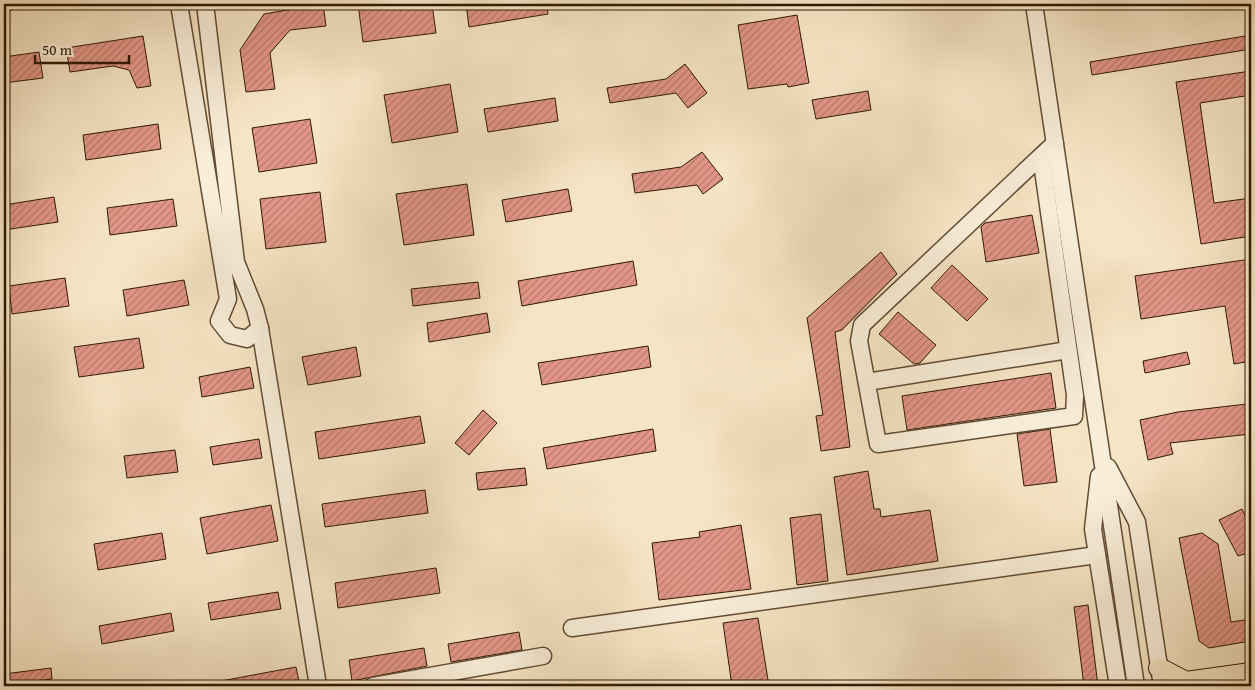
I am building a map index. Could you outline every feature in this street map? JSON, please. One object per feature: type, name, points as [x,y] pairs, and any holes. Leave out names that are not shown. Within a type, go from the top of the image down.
[{"type":"main road","points":[[1161,677],[1186,682],[1251,673]]},
{"type":"street","points":[[178,4],[228,299],[219,321],[230,335],[247,339],[260,328]]},
{"type":"street","points":[[205,4],[236,262],[260,328],[318,686]]},
{"type":"street","points":[[1034,4],[1136,686]]},
{"type":"street","points":[[1041,156],[1075,395],[1074,416],[878,444],[859,342],[862,325],[1041,156],[1055,143]]},
{"type":"street","points":[[867,382],[1068,350]]},
{"type":"street","points":[[1102,454],[1093,529],[1118,686]]},
{"type":"street","points":[[1102,454],[1137,522],[1161,677]]},
{"type":"street","points":[[572,628],[1097,555]]},
{"type":"street","points":[[373,686],[543,656]]},
{"type":"building","points":[[323,4],[326,26],[290,30],[270,53],[275,89],[246,92],[240,50],[264,14]]},
{"type":"building","points":[[358,4],[432,4],[436,33],[363,42]]},
{"type":"building","points":[[466,4],[547,4],[548,14],[469,27]]},
{"type":"building","points":[[797,15],[809,83],[788,87],[787,84],[748,89],[738,25]]},
{"type":"building","points":[[1251,35],[1251,49],[1092,75],[1090,62]]},
{"type":"building","points":[[143,36],[151,86],[137,88],[129,70],[113,66],[70,72],[66,48]]},
{"type":"building","points":[[39,52],[43,78],[4,83],[4,57]]},
{"type":"building","points":[[685,64],[707,93],[688,108],[676,93],[610,103],[607,88],[666,79]]},
{"type":"building","points":[[1251,71],[1251,95],[1200,103],[1214,203],[1251,198],[1251,236],[1201,244],[1176,82]]},
{"type":"building","points":[[450,84],[458,132],[392,143],[384,95]]},
{"type":"building","points":[[868,91],[871,110],[816,119],[812,100]]},
{"type":"building","points":[[555,98],[558,121],[488,132],[484,109]]},
{"type":"building","points":[[310,119],[317,163],[259,172],[252,128]]},
{"type":"building","points":[[158,124],[161,149],[86,160],[83,135]]},
{"type":"building","points":[[702,152],[723,179],[703,194],[697,185],[635,193],[632,174],[681,167]]},
{"type":"building","points":[[467,184],[474,235],[404,245],[396,194]]},
{"type":"building","points":[[568,189],[572,211],[506,222],[502,200]]},
{"type":"building","points":[[320,192],[326,242],[266,249],[260,199]]},
{"type":"building","points":[[54,197],[58,222],[4,230],[4,205]]},
{"type":"building","points":[[173,199],[177,226],[110,235],[107,208]]},
{"type":"building","points":[[1032,215],[1039,253],[986,262],[981,227],[985,223]]},
{"type":"building","points":[[881,252],[897,274],[842,330],[835,332],[850,447],[821,451],[816,416],[823,415],[807,318]]},
{"type":"building","points":[[1251,259],[1251,361],[1234,364],[1225,306],[1141,319],[1135,276]]},
{"type":"building","points":[[633,261],[637,285],[522,306],[518,281]]},
{"type":"building","points":[[952,265],[988,299],[967,321],[931,288]]},
{"type":"building","points":[[65,278],[69,306],[12,314],[9,286]]},
{"type":"building","points":[[184,280],[189,305],[127,316],[123,290]]},
{"type":"building","points":[[478,282],[480,298],[413,306],[411,289]]},
{"type":"building","points":[[898,312],[936,345],[920,363],[914,364],[879,334]]},
{"type":"building","points":[[487,313],[490,332],[429,342],[427,323]]},
{"type":"building","points":[[139,338],[144,368],[79,377],[74,347]]},
{"type":"building","points":[[648,346],[651,367],[542,385],[538,363]]},
{"type":"building","points":[[356,347],[361,376],[308,385],[302,357]]},
{"type":"building","points":[[1187,352],[1190,364],[1145,373],[1143,361]]},
{"type":"building","points":[[250,367],[254,388],[202,397],[199,377]]},
{"type":"building","points":[[1051,373],[1056,408],[907,430],[902,396]]},
{"type":"building","points":[[1247,404],[1250,434],[1170,443],[1173,454],[1148,460],[1140,420],[1178,412]]},
{"type":"building","points":[[483,410],[497,423],[469,455],[455,443]]},
{"type":"building","points":[[420,416],[425,443],[319,459],[315,432]]},
{"type":"building","points":[[653,429],[656,451],[547,469],[543,448]]},
{"type":"building","points":[[1050,429],[1057,482],[1024,486],[1017,434]]},
{"type":"building","points":[[259,439],[262,458],[213,465],[210,447]]},
{"type":"building","points":[[175,450],[178,472],[127,478],[124,456]]},
{"type":"building","points":[[525,468],[527,485],[478,490],[476,473]]},
{"type":"building","points":[[868,471],[874,509],[880,509],[881,517],[930,510],[938,561],[847,575],[834,477]]},
{"type":"building","points":[[425,490],[428,513],[325,527],[322,504]]},
{"type":"building","points":[[271,505],[278,541],[207,554],[200,518]]},
{"type":"building","points":[[1242,509],[1248,522],[1251,520],[1251,552],[1238,556],[1219,520]]},
{"type":"building","points":[[821,514],[828,581],[797,585],[790,518]]},
{"type":"building","points":[[741,525],[751,589],[659,600],[652,543],[700,537],[699,532]]},
{"type":"building","points":[[162,533],[166,559],[98,570],[94,544]]},
{"type":"building","points":[[1202,533],[1218,544],[1231,622],[1251,619],[1251,641],[1209,648],[1199,641],[1179,538]]},
{"type":"building","points":[[436,568],[440,593],[338,608],[335,583]]},
{"type":"building","points":[[278,592],[281,609],[211,620],[208,603]]},
{"type":"building","points":[[1088,605],[1098,686],[1084,686],[1074,607]]},
{"type":"building","points":[[171,613],[174,631],[102,644],[99,626]]},
{"type":"building","points":[[758,618],[769,686],[732,686],[723,623]]},
{"type":"building","points":[[519,632],[522,650],[451,662],[448,644]]},
{"type":"building","points":[[424,648],[427,666],[352,681],[349,660]]},
{"type":"building","points":[[296,667],[300,686],[222,686],[221,681]]},
{"type":"building","points":[[51,668],[52,679],[4,685],[4,674]]}]
